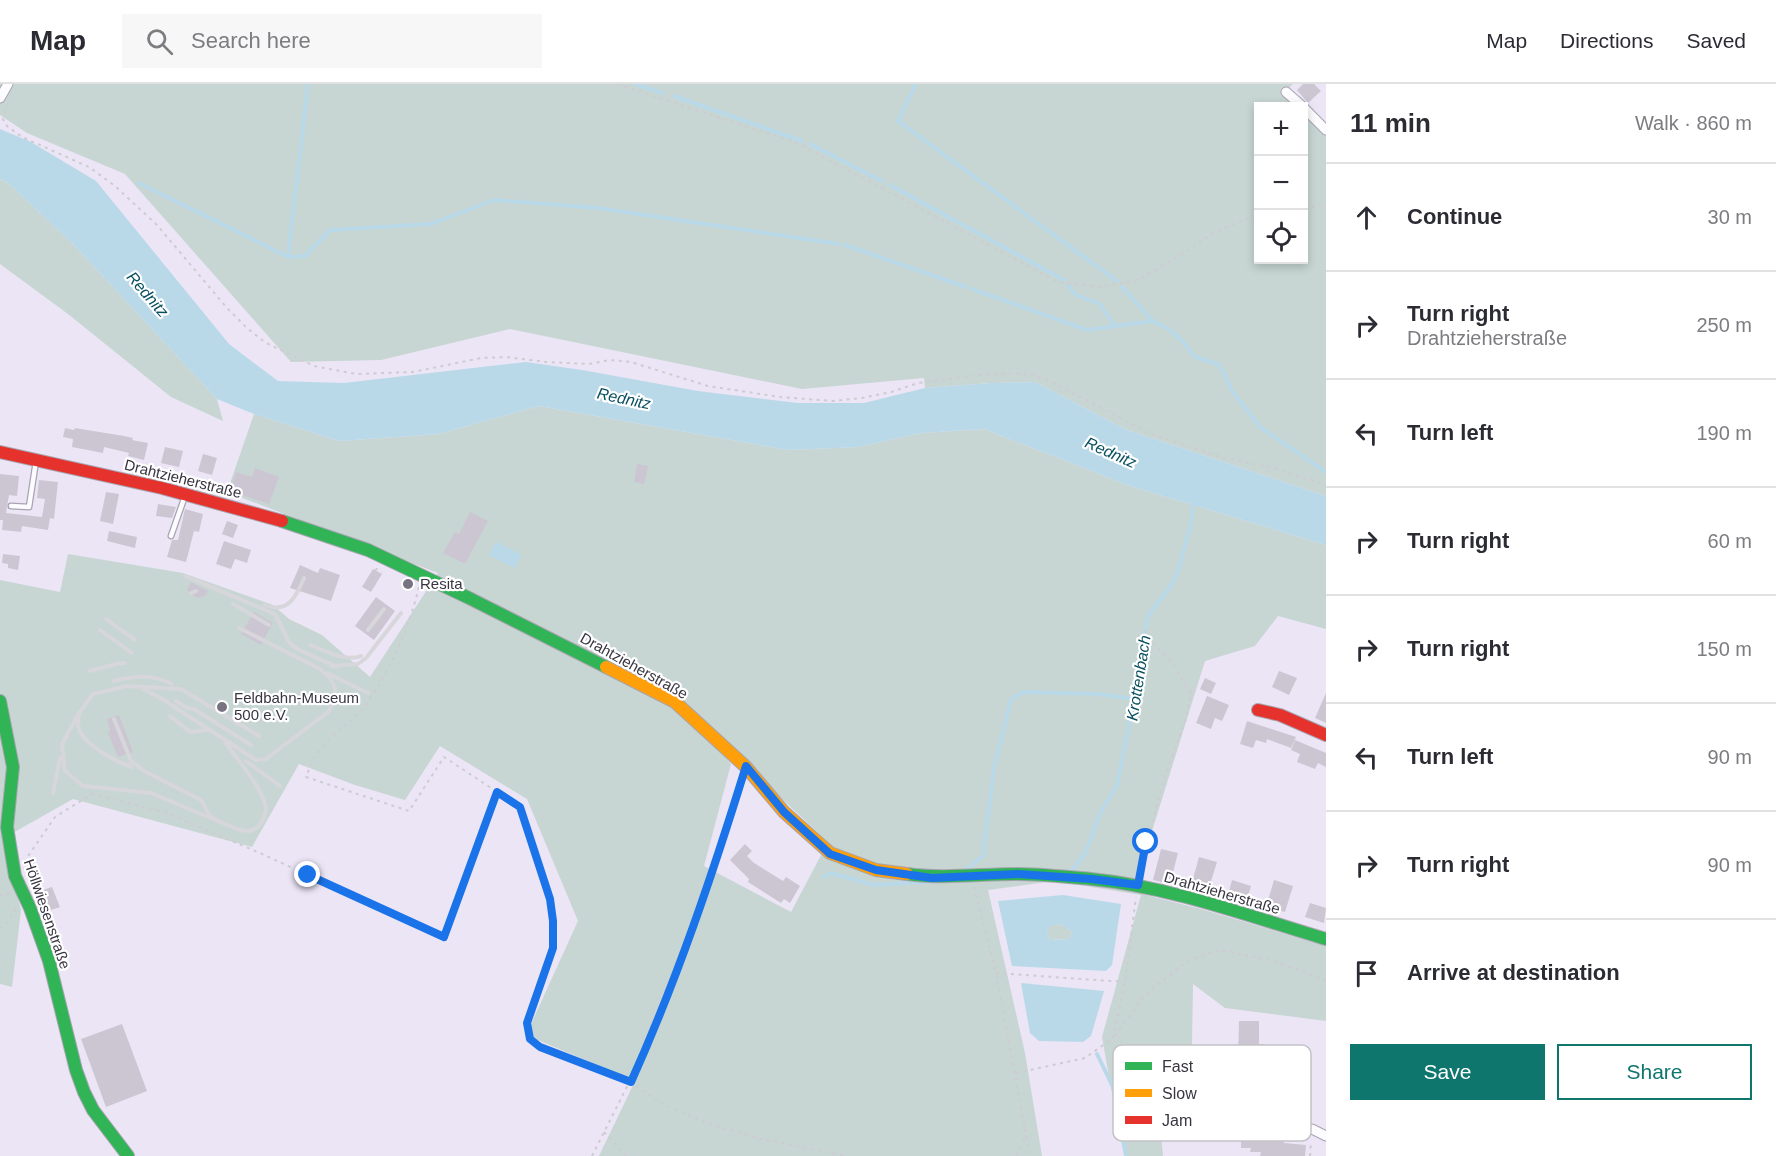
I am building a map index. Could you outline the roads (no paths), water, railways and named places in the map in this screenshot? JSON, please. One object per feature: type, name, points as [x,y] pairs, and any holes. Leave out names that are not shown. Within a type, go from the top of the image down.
[{"type":"street","points":[[0,98],[8,84]]},
{"type":"street","points":[[1286,92],[1297,102]]},
{"type":"street","points":[[1308,112],[1326,130]]},
{"type":"street","name":"Drahtzieherstraße","points":[[0,452],[259,513],[368,550],[549,637],[675,702],[746,766],[784,812],[830,854],[876,870],[932,878],[1018,874],[1138,885],[1194,899],[1326,939]]},
{"type":"street","name":"Höllwiesenstraße","points":[[0,701],[13,767],[7,827],[15,876],[49,961],[80,1081],[93,1110],[128,1156]]},
{"type":"street","points":[[1258,710],[1280,715],[1326,735]]},
{"type":"street","points":[[1311,1129],[1326,1136]]},
{"type":"lane","points":[[11,506],[29,507],[36,461]]},
{"type":"lane","points":[[171,536],[186,494]]},
{"type":"water","name":"Rednitz","points":[[0,129],[31,142],[96,181],[229,344],[278,381],[344,383],[526,362],[698,391],[798,403],[864,403],[925,388],[1035,382],[1127,430],[1326,496],[1326,545],[1130,486],[984,429],[921,433],[858,447],[788,450],[539,406],[439,434],[339,441],[254,414],[217,399],[72,243],[8,183],[0,179]]},
{"type":"water","points":[[496,542],[522,555],[515,568],[489,555]]},
{"type":"water","points":[[1063,895],[1121,904],[1112,965],[1106,971],[1012,966],[998,901]],"holes":[[[1062,924],[1072,932],[1070,939],[1050,940],[1047,933],[1050,926]]]},
{"type":"water","points":[[1021,983],[1104,991],[1091,1036],[1083,1042],[1039,1041],[1030,1033]]},
{"type":"waterway","points":[[288,257],[308,84]]},
{"type":"waterway","points":[[635,84],[663,93]]},
{"type":"waterway","points":[[916,84],[898,121],[1117,281]]},
{"type":"waterway","points":[[674,96],[802,141]]},
{"type":"waterway","points":[[810,144],[882,181]]},
{"type":"waterway","points":[[139,183],[288,257],[305,256],[330,230],[431,224],[494,200],[598,208],[839,244]]},
{"type":"waterway","points":[[890,185],[1064,280]]},
{"type":"waterway","points":[[845,245],[966,287]]},
{"type":"waterway","points":[[1068,286],[1076,295],[1100,304],[1114,326]]},
{"type":"waterway","points":[[1122,287],[1153,321],[1169,329],[1195,357],[1218,364],[1232,391],[1260,427],[1326,472]]},
{"type":"waterway","points":[[972,289],[1087,330],[1152,321]]},
{"type":"waterway","name":"Krottenbach","points":[[1071,872],[1086,852],[1100,813],[1117,786],[1130,719],[1140,683],[1142,647],[1148,616],[1172,584],[1179,568],[1191,523],[1193,504],[1191,501]]},
{"type":"waterway","points":[[963,872],[983,856],[994,768],[1011,699],[1024,692],[1097,694],[1136,699]]},
{"type":"waterway","points":[[824,877],[831,873],[874,885],[928,882]]},
{"type":"waterway","name":"Krottenbach","points":[[1097,1054],[1113,1087]]},
{"type":"waterway","name":"Krottenbach","points":[[1123,1141],[1126,1156]]},
{"type":"railway","points":[[185,576],[275,614],[289,642],[297,649],[337,667]]},
{"type":"railway","points":[[265,605],[280,607],[290,602],[298,592],[304,578]]},
{"type":"railway","points":[[191,593],[196,591]]},
{"type":"railway","points":[[233,604],[269,625]]},
{"type":"railway","points":[[368,630],[384,609]]},
{"type":"railway","points":[[331,666],[358,664],[366,658],[401,613]]},
{"type":"railway","points":[[106,619],[135,640]]},
{"type":"railway","points":[[143,689],[256,760],[266,759],[328,712],[334,699],[335,689],[330,679],[320,669],[239,628]]},
{"type":"railway","points":[[100,630],[132,653]]},
{"type":"railway","points":[[310,645],[342,657],[361,656]]},
{"type":"railway","points":[[90,671],[125,663]]},
{"type":"railway","points":[[327,673],[368,693]]},
{"type":"railway","points":[[114,681],[144,677],[172,684]]},
{"type":"railway","points":[[225,742],[243,765],[265,803],[266,812],[261,823],[251,831],[232,827],[151,793],[83,786],[65,771],[62,744],[79,713],[93,694],[127,686],[181,689],[259,736]]},
{"type":"railway","points":[[176,701],[187,708],[194,709],[251,745]]},
{"type":"railway","points":[[79,713],[78,727],[84,738],[103,753],[132,767],[128,764]]},
{"type":"railway","points":[[170,716],[190,732],[208,730]]},
{"type":"railway","points":[[114,719],[131,761],[144,771],[201,800],[210,816],[215,819]]},
{"type":"railway","points":[[53,793],[60,758]]},
{"type":"railway","points":[[246,761],[280,786]]},
{"type":"place","name":"Resita","points":[[408,584]]},
{"type":"place","name":"Feldbahn-Museum 500 e.V.","points":[[222,707]]}]
